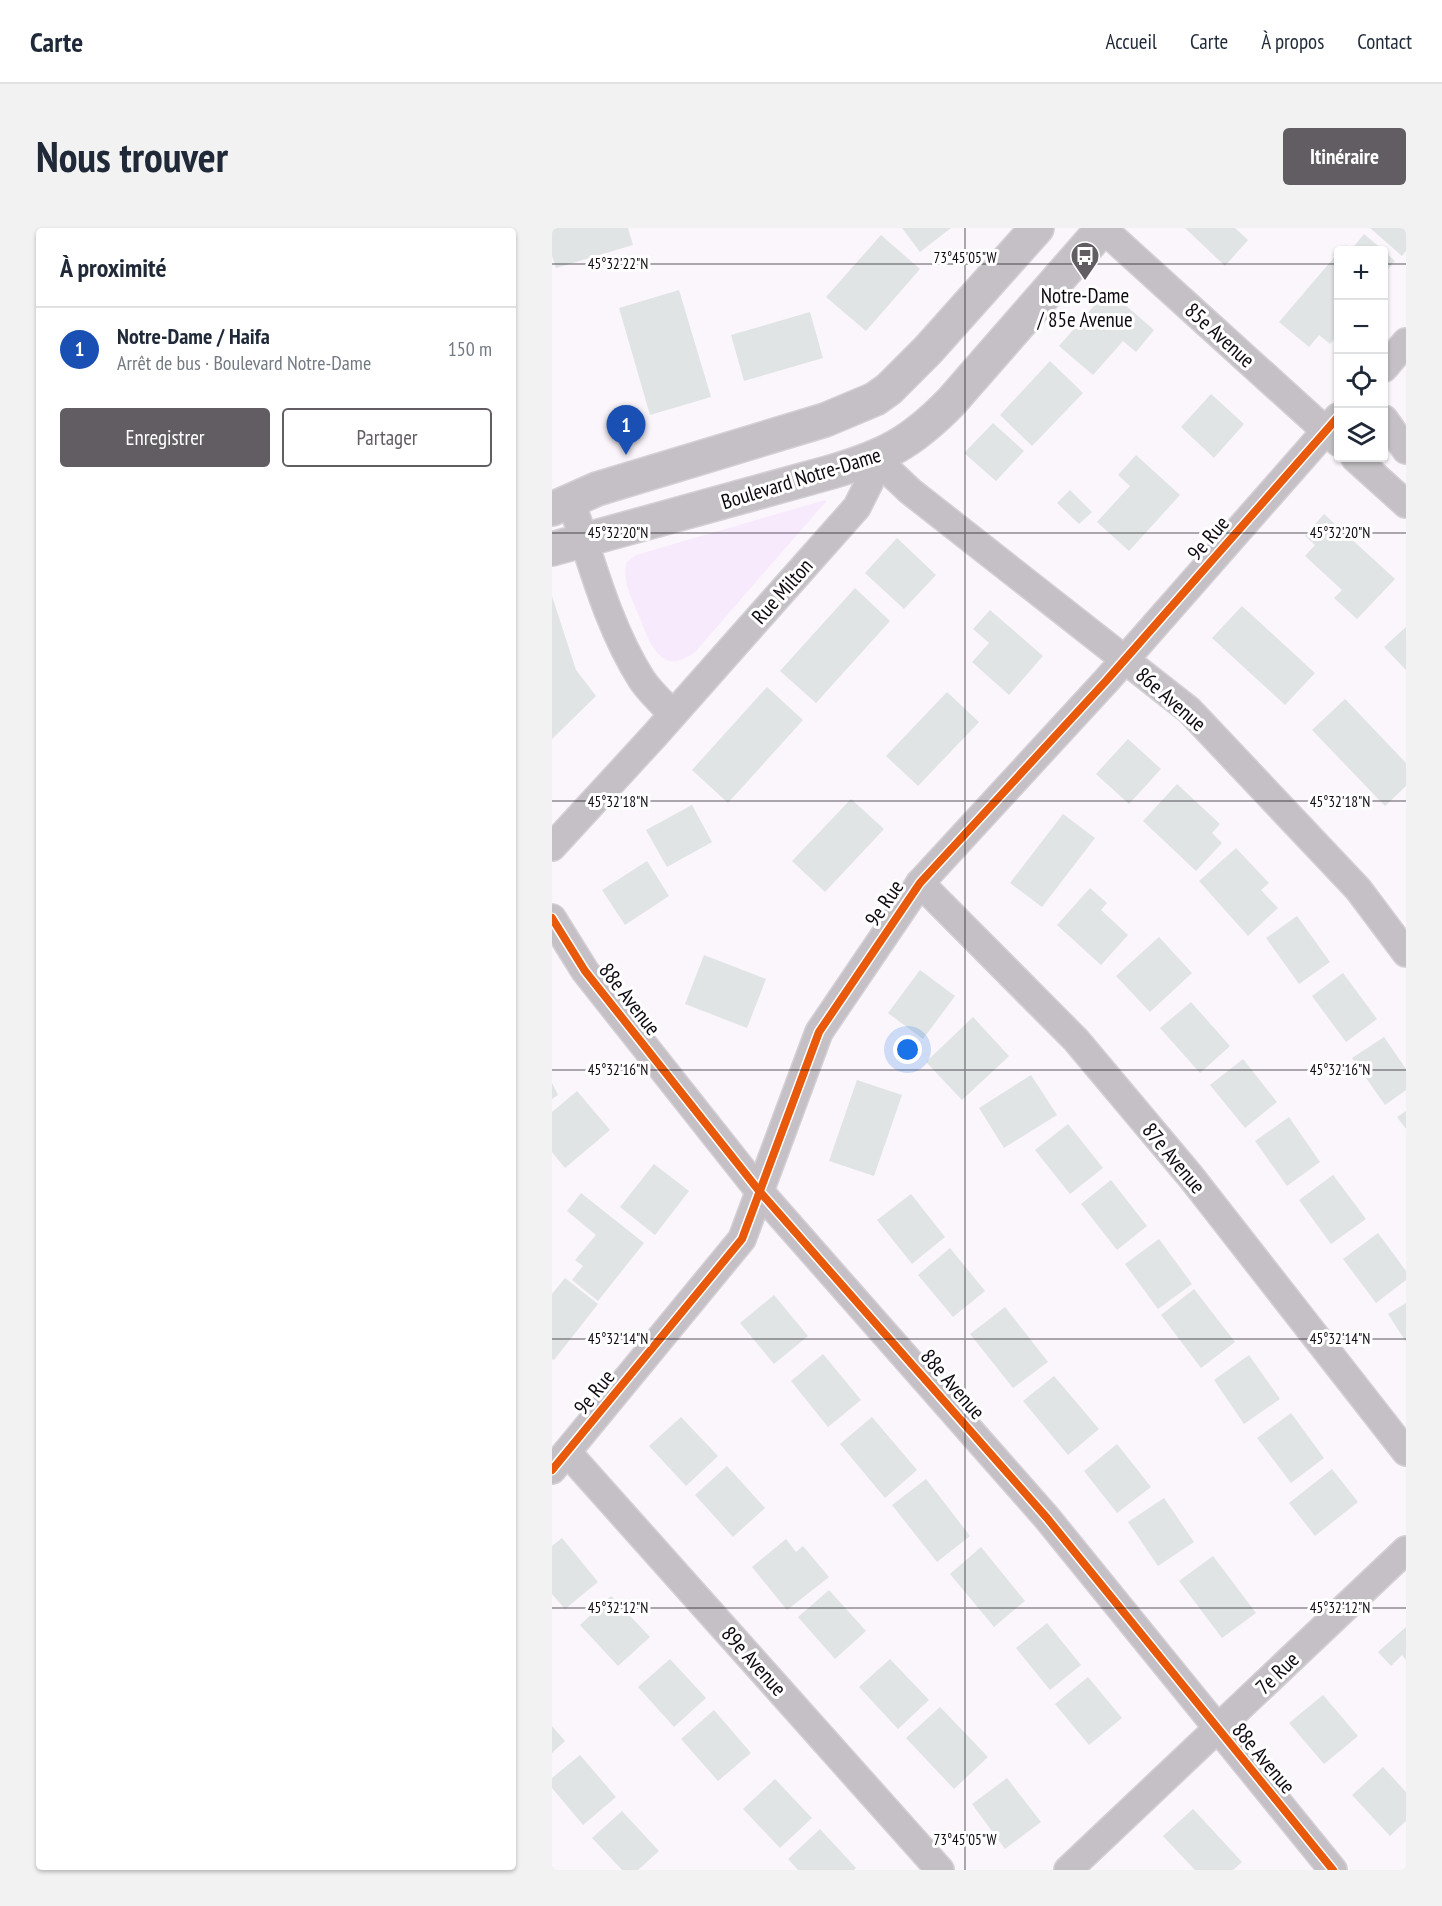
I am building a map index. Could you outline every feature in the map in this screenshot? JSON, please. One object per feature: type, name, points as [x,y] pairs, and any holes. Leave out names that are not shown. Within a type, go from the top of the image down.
[{"type":"street","points":[[673,714],[649,690],[633,665],[611,615],[585,540],[562,505],[597,489],[825,420],[875,399],[889,389],[928,350],[1037,228]]},
{"type":"street","name":"85e Avenue","points":[[1103,228],[1334,430]]},
{"type":"street","name":"Boulevard Notre-Dame","points":[[552,549],[874,458],[907,441],[945,408],[1103,228]]},
{"type":"street","points":[[1388,362],[1406,342]]},
{"type":"street","points":[[1388,426],[1406,450]]},
{"type":"street","name":"9e Rue","points":[[560,1461],[742,1239],[819,1032],[920,883],[1334,430]]},
{"type":"street","name":"86e Avenue","points":[[874,458],[910,491],[1189,710],[1358,889],[1406,953]]},
{"type":"street","name":"Rue Milton","points":[[552,847],[857,507],[870,481],[874,458]]},
{"type":"street","points":[[1359,462],[1406,504]]},
{"type":"street","name":"87e Avenue","points":[[920,883],[1076,1040],[1191,1177],[1406,1452]]},
{"type":"street","name":"88e Avenue","points":[[552,918],[585,971],[760,1192],[1047,1518],[1333,1870]]},
{"type":"street","name":"89e Avenue","points":[[560,1461],[940,1870]]},
{"type":"street","name":"7e Rue","points":[[1068,1870],[1406,1550]]},
{"type":"shaded area","points":[[825,500],[826,502],[696,651],[684,659],[674,661],[658,654],[647,636],[628,589],[625,576],[627,562],[636,555]]},
{"type":"building","points":[[552,228],[628,228],[633,245],[556,268],[552,256]]},
{"type":"building","points":[[902,228],[951,228],[920,252]]},
{"type":"building","points":[[1185,228],[1235,228],[1248,240],[1225,266]]},
{"type":"building","points":[[1370,228],[1406,228],[1406,251],[1402,256]]},
{"type":"building","points":[[1364,234],[1378,246],[1354,246]]},
{"type":"building","points":[[881,235],[920,269],[866,331],[826,297]]},
{"type":"building","points":[[1388,255],[1395,261],[1388,269]]},
{"type":"building","points":[[1334,258],[1334,340],[1330,344],[1319,335],[1309,347],[1279,322]]},
{"type":"building","points":[[679,290],[711,397],[650,415],[619,308]]},
{"type":"building","points":[[1108,290],[1154,330],[1136,352],[1123,341],[1093,375],[1059,346]]},
{"type":"building","points":[[810,312],[823,358],[744,381],[731,335]]},
{"type":"building","points":[[1050,361],[1083,393],[1032,446],[1000,415]]},
{"type":"building","points":[[1211,394],[1244,424],[1214,458],[1181,427]]},
{"type":"building","points":[[993,423],[1024,451],[996,481],[964,453]]},
{"type":"building","points":[[1136,455],[1180,495],[1129,551],[1097,522],[1130,486],[1118,475]]},
{"type":"building","points":[[1070,490],[1092,512],[1079,524],[1057,503]]},
{"type":"building","points":[[1324,514],[1395,579],[1357,619],[1334,598],[1342,590],[1305,556],[1315,545],[1305,536]]},
{"type":"building","points":[[897,538],[936,575],[904,609],[865,573]]},
{"type":"building","points":[[855,588],[890,621],[816,703],[780,671]]},
{"type":"building","points":[[552,596],[576,670],[596,696],[552,739]]},
{"type":"building","points":[[1242,606],[1315,673],[1285,705],[1212,638]]},
{"type":"building","points":[[990,610],[1043,656],[1009,695],[972,662],[989,643],[973,629]]},
{"type":"building","points":[[1406,627],[1406,670],[1384,647]]},
{"type":"building","points":[[767,687],[803,720],[728,803],[692,770]]},
{"type":"building","points":[[947,692],[979,722],[918,786],[886,756]]},
{"type":"building","points":[[1345,699],[1406,763],[1406,786],[1385,806],[1312,730]]},
{"type":"building","points":[[1128,739],[1161,769],[1129,804],[1096,774]]},
{"type":"building","points":[[1177,784],[1220,824],[1212,833],[1222,843],[1196,871],[1143,821]]},
{"type":"building","points":[[851,799],[884,829],[825,892],[792,861]]},
{"type":"building","points":[[692,805],[712,842],[667,867],[646,830]]},
{"type":"building","points":[[1063,814],[1095,838],[1042,907],[1010,883]]},
{"type":"building","points":[[1236,848],[1269,883],[1261,890],[1278,908],[1248,936],[1199,881]]},
{"type":"building","points":[[647,861],[669,896],[625,925],[602,890]]},
{"type":"building","points":[[1090,888],[1107,903],[1101,910],[1128,935],[1101,965],[1057,925]]},
{"type":"building","points":[[1297,916],[1330,962],[1299,984],[1266,938]]},
{"type":"building","points":[[1159,937],[1192,973],[1150,1012],[1116,976]]},
{"type":"building","points":[[704,955],[766,979],[747,1028],[685,1004]]},
{"type":"building","points":[[920,970],[955,996],[923,1039],[888,1013]]},
{"type":"building","points":[[1343,973],[1377,1019],[1346,1042],[1312,996]]},
{"type":"building","points":[[1191,1002],[1230,1046],[1200,1073],[1160,1028]]},
{"type":"building","points":[[973,1017],[1009,1056],[962,1100],[926,1062]]},
{"type":"building","points":[[1384,1037],[1406,1069],[1406,1090],[1385,1105],[1352,1058]]},
{"type":"building","points":[[1243,1059],[1277,1102],[1245,1128],[1210,1085]]},
{"type":"building","points":[[1031,1075],[1057,1115],[1004,1148],[979,1108]]},
{"type":"building","points":[[857,1080],[902,1095],[874,1176],[829,1161]]},
{"type":"building","points":[[552,1083],[558,1095],[552,1099]]},
{"type":"building","points":[[577,1091],[610,1130],[565,1168],[552,1152],[552,1112]]},
{"type":"building","points":[[1406,1111],[1406,1129],[1397,1117]]},
{"type":"building","points":[[1289,1117],[1320,1162],[1287,1186],[1255,1141]]},
{"type":"building","points":[[1068,1124],[1103,1168],[1070,1194],[1035,1150]]},
{"type":"building","points":[[654,1164],[689,1191],[655,1235],[620,1207]]},
{"type":"building","points":[[1333,1175],[1366,1219],[1331,1244],[1299,1200]]},
{"type":"building","points":[[1111,1180],[1147,1226],[1117,1250],[1081,1204]]},
{"type":"building","points":[[581,1193],[644,1243],[598,1301],[572,1280],[583,1266],[575,1260],[596,1235],[567,1211]]},
{"type":"building","points":[[911,1194],[945,1237],[912,1264],[877,1220]]},
{"type":"building","points":[[1378,1233],[1406,1271],[1406,1280],[1376,1303],[1343,1259]]},
{"type":"building","points":[[1159,1239],[1192,1284],[1158,1309],[1125,1264]]},
{"type":"building","points":[[950,1248],[985,1291],[953,1317],[918,1275]]},
{"type":"building","points":[[565,1278],[598,1304],[554,1360],[552,1359],[552,1294]]},
{"type":"building","points":[[1194,1289],[1235,1342],[1201,1368],[1161,1315]]},
{"type":"building","points":[[774,1295],[808,1336],[774,1364],[740,1323]]},
{"type":"building","points":[[1406,1303],[1406,1342],[1388,1314]]},
{"type":"building","points":[[1005,1307],[1048,1362],[1013,1388],[970,1334]]},
{"type":"building","points":[[823,1354],[861,1400],[828,1427],[791,1381]]},
{"type":"building","points":[[1249,1355],[1280,1399],[1244,1424],[1214,1380]]},
{"type":"building","points":[[1054,1376],[1099,1429],[1068,1455],[1023,1401]]},
{"type":"building","points":[[1291,1413],[1324,1458],[1291,1483],[1257,1438]]},
{"type":"building","points":[[681,1417],[718,1456],[686,1486],[649,1446]]},
{"type":"building","points":[[872,1417],[917,1470],[885,1498],[840,1444]]},
{"type":"building","points":[[1117,1444],[1151,1487],[1117,1513],[1084,1471]]},
{"type":"building","points":[[727,1466],[765,1508],[733,1537],[695,1495]]},
{"type":"building","points":[[1332,1469],[1358,1502],[1315,1536],[1289,1503]]},
{"type":"building","points":[[926,1479],[970,1536],[937,1562],[892,1505]]},
{"type":"building","points":[[1164,1498],[1194,1542],[1158,1566],[1128,1522]]},
{"type":"building","points":[[562,1538],[598,1582],[565,1609],[552,1594],[552,1546]]},
{"type":"building","points":[[786,1539],[796,1552],[803,1546],[829,1577],[787,1610],[752,1567]]},
{"type":"building","points":[[981,1547],[1025,1601],[994,1627],[950,1574]]},
{"type":"building","points":[[1213,1556],[1256,1613],[1222,1638],[1179,1581]]},
{"type":"building","points":[[829,1590],[866,1631],[835,1659],[798,1617]]},
{"type":"building","points":[[611,1596],[650,1637],[618,1666],[580,1625]]},
{"type":"building","points":[[1047,1623],[1081,1665],[1050,1690],[1016,1648]]},
{"type":"building","points":[[1406,1627],[1406,1660],[1402,1655],[1391,1666],[1378,1652]]},
{"type":"building","points":[[670,1659],[706,1698],[674,1727],[638,1687]]},
{"type":"building","points":[[890,1659],[929,1700],[898,1729],[859,1687]]},
{"type":"building","points":[[1088,1677],[1122,1718],[1089,1745],[1055,1704]]},
{"type":"building","points":[[1323,1695],[1358,1736],[1324,1764],[1289,1723]]},
{"type":"building","points":[[940,1707],[988,1757],[954,1789],[906,1738]]},
{"type":"building","points":[[714,1710],[751,1753],[718,1781],[681,1739]]},
{"type":"building","points":[[552,1726],[565,1741],[552,1753]]},
{"type":"building","points":[[580,1755],[616,1797],[583,1825],[552,1788],[552,1778]]},
{"type":"building","points":[[1383,1767],[1406,1792],[1406,1821],[1390,1836],[1352,1795]]},
{"type":"building","points":[[1007,1778],[1041,1822],[1005,1849],[972,1804]]},
{"type":"building","points":[[775,1779],[812,1818],[780,1848],[743,1809]]},
{"type":"building","points":[[1193,1809],[1242,1862],[1233,1870],[1195,1870],[1163,1836]]},
{"type":"building","points":[[622,1811],[659,1851],[638,1870],[622,1870],[592,1838]]},
{"type":"building","points":[[820,1829],[856,1868],[854,1870],[798,1870],[788,1859]]},
{"type":"cycle path","points":[[552,1470],[742,1239],[819,1032],[920,883],[1106,681],[1334,422]]},
{"type":"cycle path","points":[[552,918],[585,971],[760,1192],[1047,1518],[1333,1870]]},
{"type":"place","name":"Notre-Dame / 85e Avenue","points":[[1085,282]]},
{"type":"place","name":"Notre-Dame / Haifa","points":[[626,455]]}]
